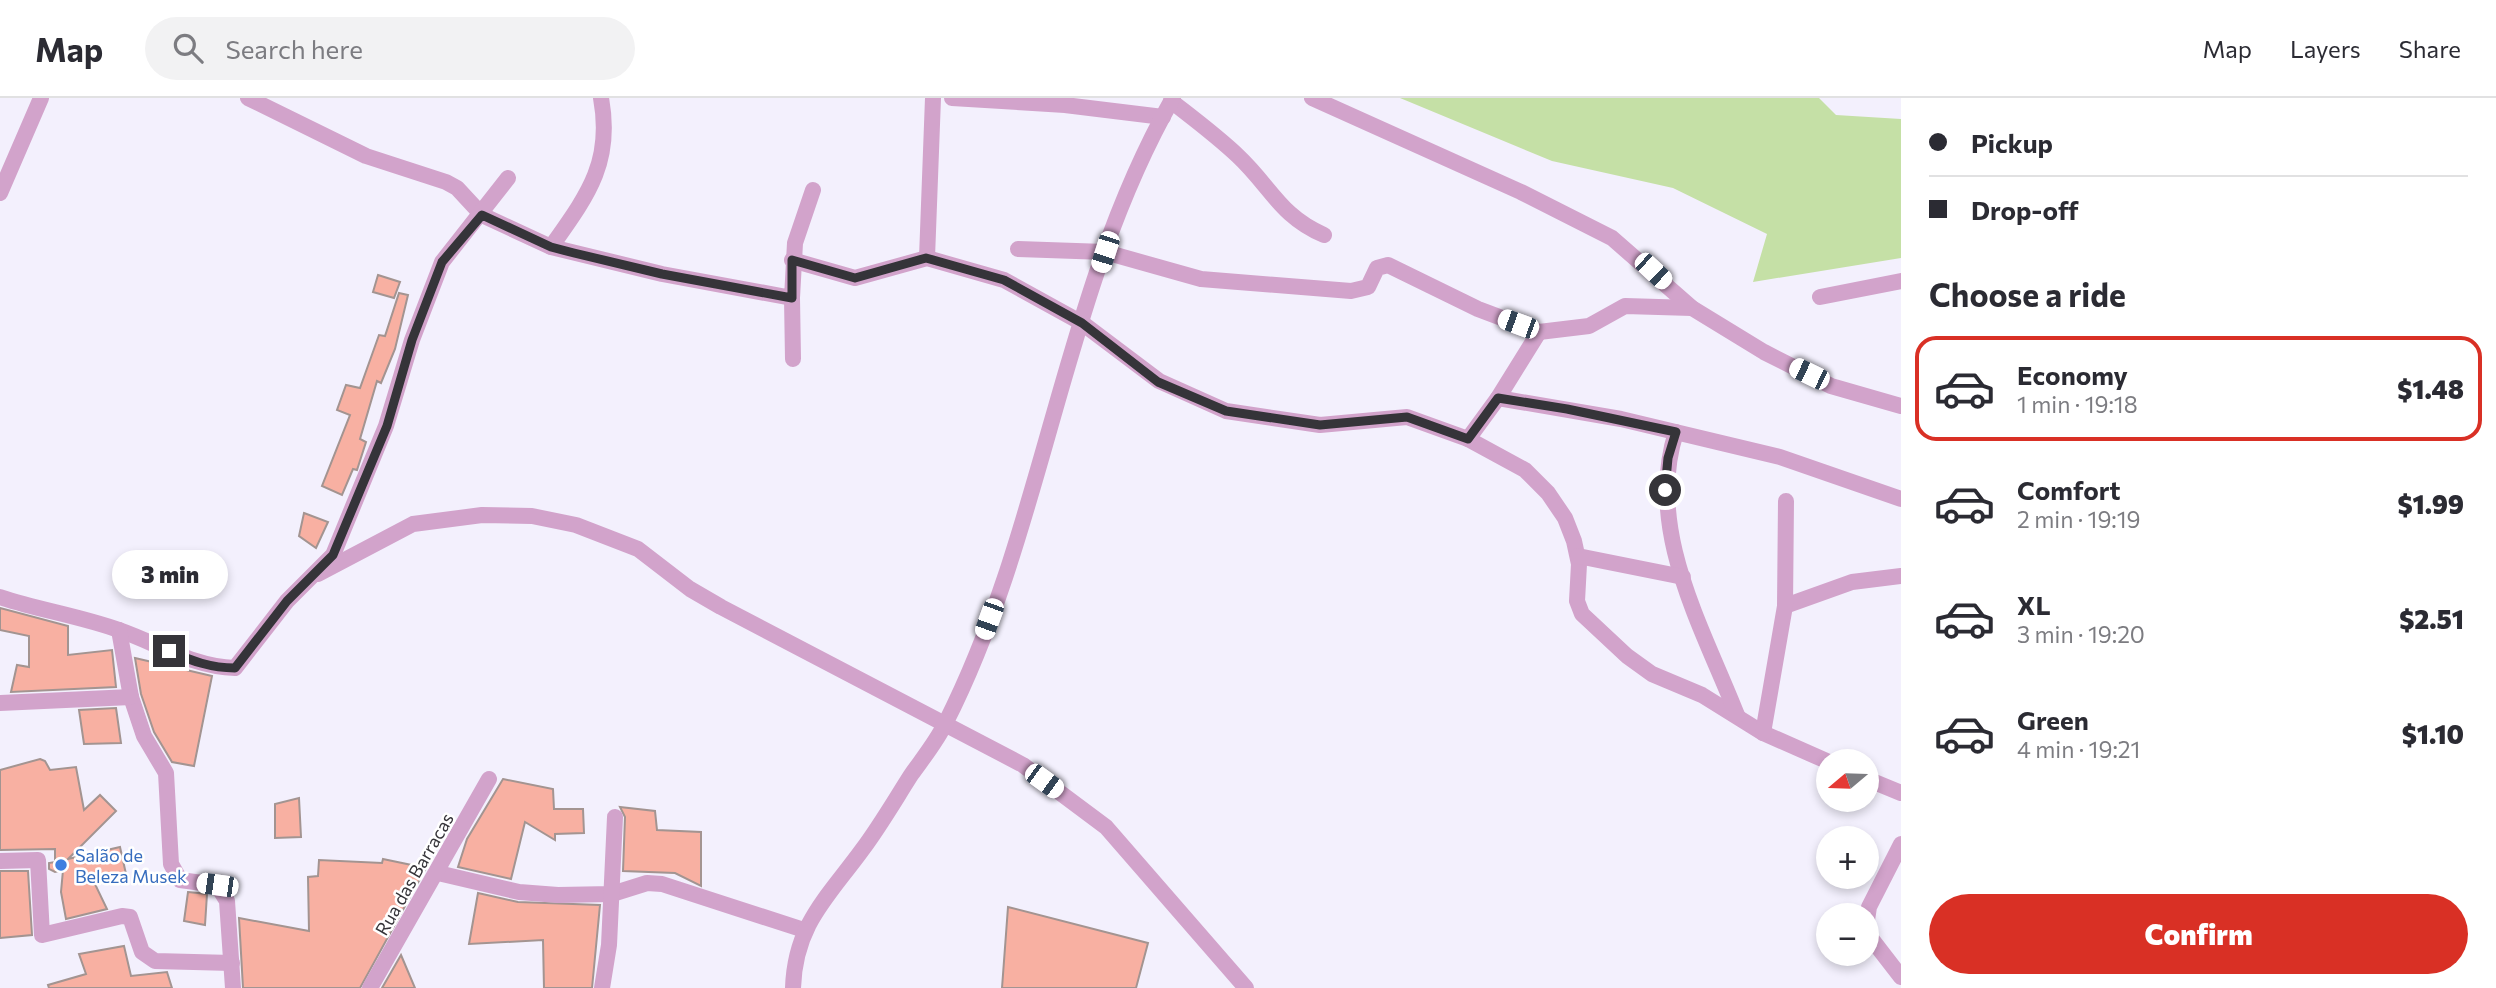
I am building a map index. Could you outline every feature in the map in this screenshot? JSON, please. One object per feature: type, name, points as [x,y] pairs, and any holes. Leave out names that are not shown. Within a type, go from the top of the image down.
[{"type":"street","points":[[0,193],[41,98]]},
{"type":"street","points":[[248,98],[366,156],[446,182],[457,188],[482,215],[551,247],[662,274],[792,298]]},
{"type":"street","points":[[551,247],[590,190],[600,167],[605,141],[600,98]]},
{"type":"street","points":[[926,258],[933,98]]},
{"type":"street","points":[[952,98],[1065,105],[1163,117]]},
{"type":"street","points":[[1312,98],[1521,191],[1612,238],[1692,308],[1727,332],[1831,386],[1901,406]]},
{"type":"street","points":[[793,988],[794,967],[804,930],[819,904],[861,851],[946,724],[980,642],[1014,548],[1059,390],[1119,210],[1172,100],[1240,157],[1290,216],[1301,225],[1324,235]]},
{"type":"street","points":[[0,597],[119,630],[194,662],[222,669],[235,668],[287,601],[318,574],[333,555],[387,426],[412,340],[442,262],[482,215],[508,177]]},
{"type":"street","points":[[793,359],[792,260],[813,190]]},
{"type":"street","points":[[1018,249],[1105,252],[1201,279],[1351,291],[1368,287],[1377,268],[1388,265],[1478,309],[1539,332],[1589,326],[1625,306],[1692,308]]},
{"type":"street","points":[[792,260],[855,278],[926,258],[1004,280],[1082,323],[1158,382],[1226,411],[1320,425],[1407,417],[1468,439],[1525,470],[1548,493],[1565,518],[1578,556],[1577,601],[1582,614],[1627,656],[1652,674],[1702,695],[1763,733],[1816,756]]},
{"type":"street","points":[[1820,297],[1901,281]]},
{"type":"street","points":[[1468,439],[1498,398],[1539,332]]},
{"type":"street","points":[[1498,398],[1607,416],[1780,457],[1901,499]]},
{"type":"street","points":[[1676,432],[1668,458],[1666,504],[1671,542],[1737,715]]},
{"type":"street","points":[[1763,733],[1785,606],[1786,501]]},
{"type":"street","points":[[318,574],[413,524],[482,515],[532,516],[576,524],[638,549],[690,589],[720,607],[1023,765],[1106,827],[1246,988]]},
{"type":"street","points":[[1578,556],[1683,577]]},
{"type":"street","points":[[1785,606],[1852,582],[1901,576]]},
{"type":"street","points":[[119,630],[131,697],[144,736],[166,773],[171,864],[180,880],[217,885],[223,893],[227,901],[233,988]]},
{"type":"street","points":[[0,703],[131,697]]},
{"type":"street","name":"Rua das Barracas","points":[[370,988],[438,873],[489,779]]},
{"type":"street","points":[[1880,784],[1901,793]]},
{"type":"street","points":[[602,988],[612,894],[615,817]]},
{"type":"street","points":[[1871,903],[1901,844]]},
{"type":"street","points":[[0,860],[38,860],[42,935],[47,936],[122,916],[130,917],[142,952],[155,961],[232,963]]},
{"type":"street","points":[[438,873],[519,892],[558,895],[612,894],[648,883],[662,884],[804,930]]},
{"type":"street","points":[[1879,949],[1901,977]]},
{"type":"green space","points":[[1400,98],[1819,98],[1836,115],[1901,119],[1901,258],[1753,282],[1767,234],[1673,188],[1552,161]]},
{"type":"building","points":[[378,275],[400,282],[394,298],[373,292]]},
{"type":"building","points":[[399,293],[408,295],[395,349],[381,383],[377,381],[360,439],[366,442],[357,470],[353,469],[342,495],[322,486],[350,415],[337,410],[346,385],[360,388],[379,335],[385,336]]},
{"type":"building","points":[[304,513],[328,522],[316,548],[299,536]]},
{"type":"building","points":[[0,608],[68,626],[68,655],[112,650],[116,687],[11,692],[17,665],[29,667],[29,636],[0,630]]},
{"type":"building","points":[[135,658],[212,676],[194,766],[172,762],[154,732],[141,694]]},
{"type":"building","points":[[116,708],[121,743],[84,744],[79,710]]},
{"type":"building","points":[[40,759],[45,761],[50,770],[76,767],[84,810],[100,795],[116,811],[68,859],[120,847],[126,874],[93,880],[107,909],[66,919],[61,892],[63,870],[55,872],[49,869],[49,863],[55,862],[55,849],[0,850],[0,770]]},
{"type":"building","points":[[503,779],[553,789],[554,809],[583,809],[584,833],[555,834],[555,840],[525,822],[511,879],[458,867],[467,839]]},
{"type":"building","points":[[299,798],[301,837],[275,838],[275,804]]},
{"type":"building","points":[[620,807],[655,811],[657,830],[701,832],[701,886],[675,873],[623,871],[625,817]]},
{"type":"building","points":[[383,859],[426,868],[360,988],[243,988],[239,918],[309,931],[308,877],[318,876],[319,860],[382,863]]},
{"type":"building","points":[[0,871],[28,871],[32,935],[0,938]]},
{"type":"building","points":[[188,892],[207,894],[205,925],[184,921]]},
{"type":"building","points":[[478,893],[518,902],[600,905],[592,988],[544,988],[543,940],[469,944]]},
{"type":"building","points":[[1008,907],[1148,943],[1136,988],[1002,988]]},
{"type":"building","points":[[124,946],[131,976],[167,972],[172,988],[49,988],[48,985],[86,974],[79,954]]},
{"type":"building","points":[[401,955],[415,988],[382,988]]},
{"type":"place","name":"Salão de Beleza Musek","points":[[61,865]]},
{"type":"route","points":[[169,651],[194,662],[222,669],[235,668],[287,601],[318,574],[333,555],[387,426],[412,340],[442,262],[482,215],[551,247],[662,274],[792,298],[792,260],[855,278],[886,267],[926,258],[1004,280],[1082,323],[1158,382],[1226,411],[1320,425],[1347,425],[1407,417],[1468,439],[1498,398],[1621,419],[1676,432],[1668,458],[1665,490]]}]
